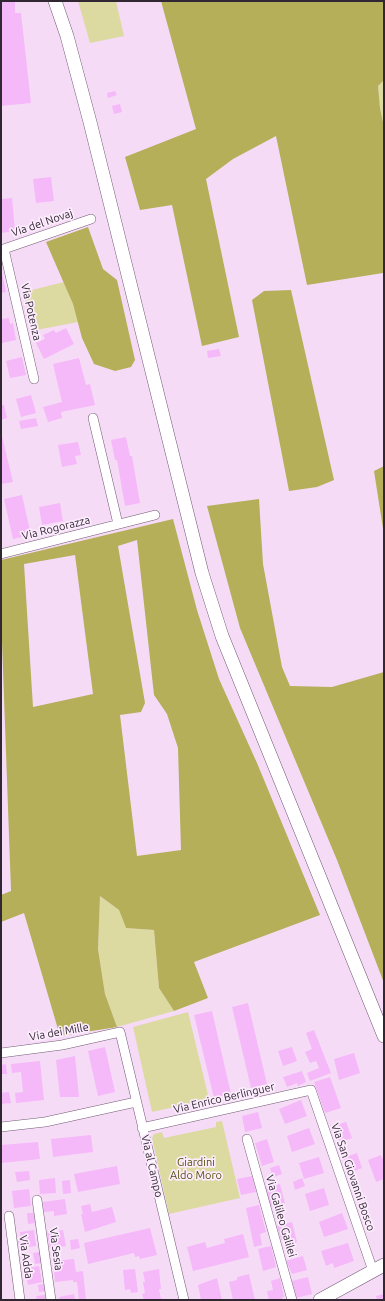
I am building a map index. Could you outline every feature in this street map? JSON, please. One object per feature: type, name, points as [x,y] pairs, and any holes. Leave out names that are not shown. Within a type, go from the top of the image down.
[{"type":"street","points":[[55,1],[67,36],[90,122],[204,580],[222,636],[384,1036]]},
{"type":"street","name":"Via del Novaj","points":[[3,250],[91,219]]},
{"type":"street","name":"Via Potenza","points":[[3,250],[34,379]]},
{"type":"street","points":[[93,418],[118,524]]},
{"type":"street","name":"Via Rogorazza","points":[[1,554],[155,515]]},
{"type":"street","name":"Via dei Mille","points":[[1,1054],[62,1045],[120,1032]]},
{"type":"street","name":"Via al Campo","points":[[120,1032],[184,1300]]},
{"type":"street","name":"Via Enrico Berlinguer","points":[[142,1128],[311,1090]]},
{"type":"street","name":"Via San Giovanni Bosco","points":[[311,1090],[380,1268]]},
{"type":"street","points":[[1,1127],[45,1122],[136,1102]]},
{"type":"street","name":"Via Galileo Galilei","points":[[248,1139],[292,1300]]},
{"type":"street","name":"Via Sesia","points":[[37,1200],[51,1300]]},
{"type":"street","name":"Via Adda","points":[[8,1216],[20,1300]]},
{"type":"street","points":[[320,1300],[380,1268]]},
{"type":"green space","points":[[78,1],[116,1],[124,36],[90,43]]},
{"type":"green space","points":[[384,80],[384,127],[380,108],[378,86]]},
{"type":"green space","points":[[64,282],[73,304],[78,322],[31,331],[24,292]]},
{"type":"green space","points":[[100,896],[119,910],[126,928],[154,930],[159,988],[174,1011],[117,1027],[105,994],[98,949]]},
{"type":"green space","points":[[188,1012],[209,1099],[152,1112],[133,1027]]},
{"type":"green space","name":"Giardini Aldo Moro","points":[[222,1121],[240,1198],[169,1214],[152,1138],[154,1134],[162,1132],[164,1138],[216,1127],[216,1122]]},
{"type":"shaded area","points":[[161,1],[384,1],[384,80],[378,86],[380,108],[384,127],[384,277],[383,273],[307,285],[276,136],[233,159],[206,179],[239,337],[202,346],[172,205],[140,210],[125,157],[196,129]]},
{"type":"shaded area","points":[[88,227],[103,269],[117,280],[135,360],[131,367],[115,371],[94,364],[82,338],[73,304],[46,242]]},
{"type":"shaded area","points":[[291,290],[334,480],[317,487],[289,491],[252,300],[264,291]]},
{"type":"shaded area","points":[[384,466],[384,535],[374,471]]},
{"type":"shaded area","points":[[259,499],[263,564],[282,667],[290,686],[332,687],[384,672],[384,983],[337,860],[240,628],[207,506]]},
{"type":"shaded area","points":[[173,519],[197,610],[219,679],[257,763],[320,915],[194,962],[208,998],[174,1011],[159,988],[154,930],[126,928],[119,910],[100,896],[98,949],[105,994],[117,1027],[60,1036],[24,913],[1,922],[1,895],[11,891],[1,614],[1,560]],"holes":[[[137,540],[154,695],[167,714],[178,748],[181,850],[137,856],[120,715],[141,712],[145,703],[118,546]],[[75,555],[93,694],[33,707],[24,564]]]},
{"type":"building","points":[[1,1],[15,1],[15,13],[21,13],[31,103],[1,106]]},
{"type":"building","points":[[115,91],[117,95],[108,98],[107,93]]},
{"type":"building","points":[[120,104],[122,112],[114,114],[112,106]]},
{"type":"building","points":[[51,177],[54,201],[36,203],[33,179]]},
{"type":"building","points":[[12,198],[15,231],[1,233],[1,199]]},
{"type":"building","points":[[1,269],[6,292],[1,293]]},
{"type":"building","points":[[1,316],[2,319],[9,318],[10,324],[13,323],[16,340],[2,343]]},
{"type":"building","points":[[66,328],[74,344],[44,359],[36,343],[45,339],[43,335],[54,330],[56,333]]},
{"type":"building","points":[[219,349],[221,356],[208,358],[207,351]]},
{"type":"building","points":[[22,357],[26,375],[10,378],[6,361]]},
{"type":"building","points":[[79,358],[86,385],[90,384],[95,405],[61,412],[62,418],[48,422],[43,407],[62,402],[53,364]]},
{"type":"building","points":[[31,395],[36,413],[21,417],[16,399]]},
{"type":"building","points":[[1,405],[4,405],[7,418],[1,420]]},
{"type":"building","points":[[36,418],[38,426],[21,429],[19,421]]},
{"type":"building","points":[[1,432],[13,482],[1,484]]},
{"type":"building","points":[[126,437],[130,456],[132,456],[140,503],[125,506],[117,460],[115,460],[111,440]]},
{"type":"building","points":[[78,442],[81,455],[75,456],[77,464],[62,467],[58,445]]},
{"type":"building","points":[[22,495],[31,535],[13,539],[4,499]]},
{"type":"building","points":[[60,503],[63,521],[42,525],[39,507]]},
{"type":"building","points":[[248,1003],[267,1084],[251,1088],[232,1007]]},
{"type":"building","points":[[212,1011],[231,1094],[214,1098],[194,1015]]},
{"type":"building","points":[[314,1030],[331,1073],[310,1081],[307,1073],[319,1068],[316,1061],[310,1063],[305,1052],[312,1049],[306,1033]]},
{"type":"building","points":[[105,1047],[115,1092],[98,1096],[88,1051]]},
{"type":"building","points":[[292,1047],[297,1061],[283,1066],[278,1051]]},
{"type":"building","points":[[354,1053],[360,1073],[339,1080],[334,1059]]},
{"type":"building","points":[[75,1056],[79,1097],[60,1097],[56,1060]]},
{"type":"building","points":[[40,1061],[44,1100],[16,1103],[15,1093],[23,1092],[21,1072],[12,1073],[11,1064]]},
{"type":"building","points":[[6,1064],[7,1074],[1,1074],[1,1065]]},
{"type":"building","points":[[302,1071],[306,1082],[298,1086],[297,1083],[287,1087],[283,1077]]},
{"type":"building","points":[[330,1077],[341,1108],[325,1113],[314,1082]]},
{"type":"building","points":[[9,1092],[11,1103],[1,1104],[1,1093]]},
{"type":"building","points":[[301,1100],[307,1116],[285,1124],[279,1109]]},
{"type":"building","points":[[258,1112],[262,1128],[245,1132],[242,1116]]},
{"type":"building","points":[[346,1122],[352,1138],[338,1143],[332,1126]]},
{"type":"building","points":[[309,1128],[315,1144],[292,1152],[287,1136]]},
{"type":"building","points":[[91,1135],[93,1152],[53,1157],[51,1139]]},
{"type":"building","points":[[267,1139],[274,1162],[262,1166],[255,1143]]},
{"type":"building","points":[[38,1142],[40,1159],[1,1163],[1,1145]]},
{"type":"building","points":[[357,1153],[362,1168],[349,1173],[343,1158]]},
{"type":"building","points":[[381,1155],[382,1158],[384,1158],[384,1179],[376,1182],[368,1160]]},
{"type":"building","points":[[319,1157],[324,1173],[304,1179],[299,1163]]},
{"type":"building","points":[[279,1165],[282,1174],[273,1177],[270,1168]]},
{"type":"building","points":[[117,1166],[120,1184],[78,1192],[74,1174]]},
{"type":"building","points":[[29,1171],[30,1180],[17,1182],[15,1172]]},
{"type":"building","points":[[252,1176],[256,1192],[241,1195],[237,1179]]},
{"type":"building","points":[[55,1178],[56,1193],[40,1194],[39,1180]]},
{"type":"building","points":[[302,1178],[305,1186],[295,1190],[293,1182]]},
{"type":"building","points":[[70,1180],[71,1193],[63,1194],[62,1181]]},
{"type":"building","points":[[280,1184],[285,1203],[270,1207],[265,1188]]},
{"type":"building","points":[[324,1188],[329,1205],[310,1211],[305,1194]]},
{"type":"building","points":[[29,1189],[31,1206],[14,1208],[12,1191]]},
{"type":"building","points":[[65,1199],[67,1214],[54,1216],[54,1211],[44,1212],[43,1202]]},
{"type":"building","points":[[90,1204],[92,1212],[112,1207],[116,1222],[85,1232],[81,1214],[83,1214],[81,1206]]},
{"type":"building","points":[[259,1205],[266,1232],[260,1234],[262,1245],[254,1247],[246,1208]]},
{"type":"building","points":[[27,1213],[34,1213],[35,1223],[28,1224]]},
{"type":"building","points":[[342,1213],[348,1229],[324,1237],[319,1222]]},
{"type":"building","points":[[292,1222],[297,1242],[288,1245],[286,1239],[281,1240],[277,1226]]},
{"type":"building","points":[[150,1228],[157,1255],[140,1259],[139,1256],[135,1257],[134,1253],[88,1264],[84,1243]]},
{"type":"building","points":[[34,1230],[36,1246],[19,1248],[18,1241],[21,1241],[20,1232]]},
{"type":"building","points":[[63,1230],[66,1246],[50,1249],[47,1233]]},
{"type":"building","points":[[243,1234],[249,1257],[193,1271],[187,1247],[205,1242],[207,1248],[225,1243],[224,1239]]},
{"type":"building","points":[[78,1239],[80,1248],[71,1250],[70,1240]]},
{"type":"building","points":[[348,1243],[354,1261],[334,1268],[333,1263],[326,1266],[321,1251]]},
{"type":"building","points":[[271,1246],[276,1267],[263,1271],[258,1249]]},
{"type":"building","points":[[40,1252],[42,1263],[35,1264],[33,1253]]},
{"type":"building","points":[[303,1256],[307,1270],[292,1274],[286,1261]]},
{"type":"building","points":[[74,1259],[76,1272],[83,1271],[86,1300],[79,1300],[77,1282],[73,1282],[73,1280],[55,1282],[53,1261]]},
{"type":"building","points":[[39,1266],[42,1282],[28,1285],[25,1268]]},
{"type":"building","points":[[135,1269],[138,1292],[131,1293],[130,1289],[125,1290],[123,1270]]},
{"type":"building","points":[[159,1269],[161,1289],[159,1289],[161,1299],[163,1298],[163,1300],[144,1300],[142,1294],[145,1293],[143,1272]]},
{"type":"building","points":[[249,1274],[255,1300],[233,1300],[229,1282],[237,1280],[237,1277]]},
{"type":"building","points":[[308,1277],[312,1294],[296,1298],[292,1281]]},
{"type":"building","points":[[217,1278],[222,1300],[201,1300],[198,1285]]},
{"type":"building","points":[[280,1278],[284,1297],[282,1297],[283,1300],[269,1300],[267,1291],[273,1290],[271,1281]]},
{"type":"building","points":[[44,1284],[46,1291],[39,1292],[38,1285]]},
{"type":"building","points":[[74,1294],[75,1300],[60,1300],[59,1297]]},
{"type":"building","points":[[384,1294],[384,1300],[377,1300],[376,1296]]},
{"type":"building","points":[[45,1295],[46,1300],[32,1300],[37,1298],[36,1296]]}]
